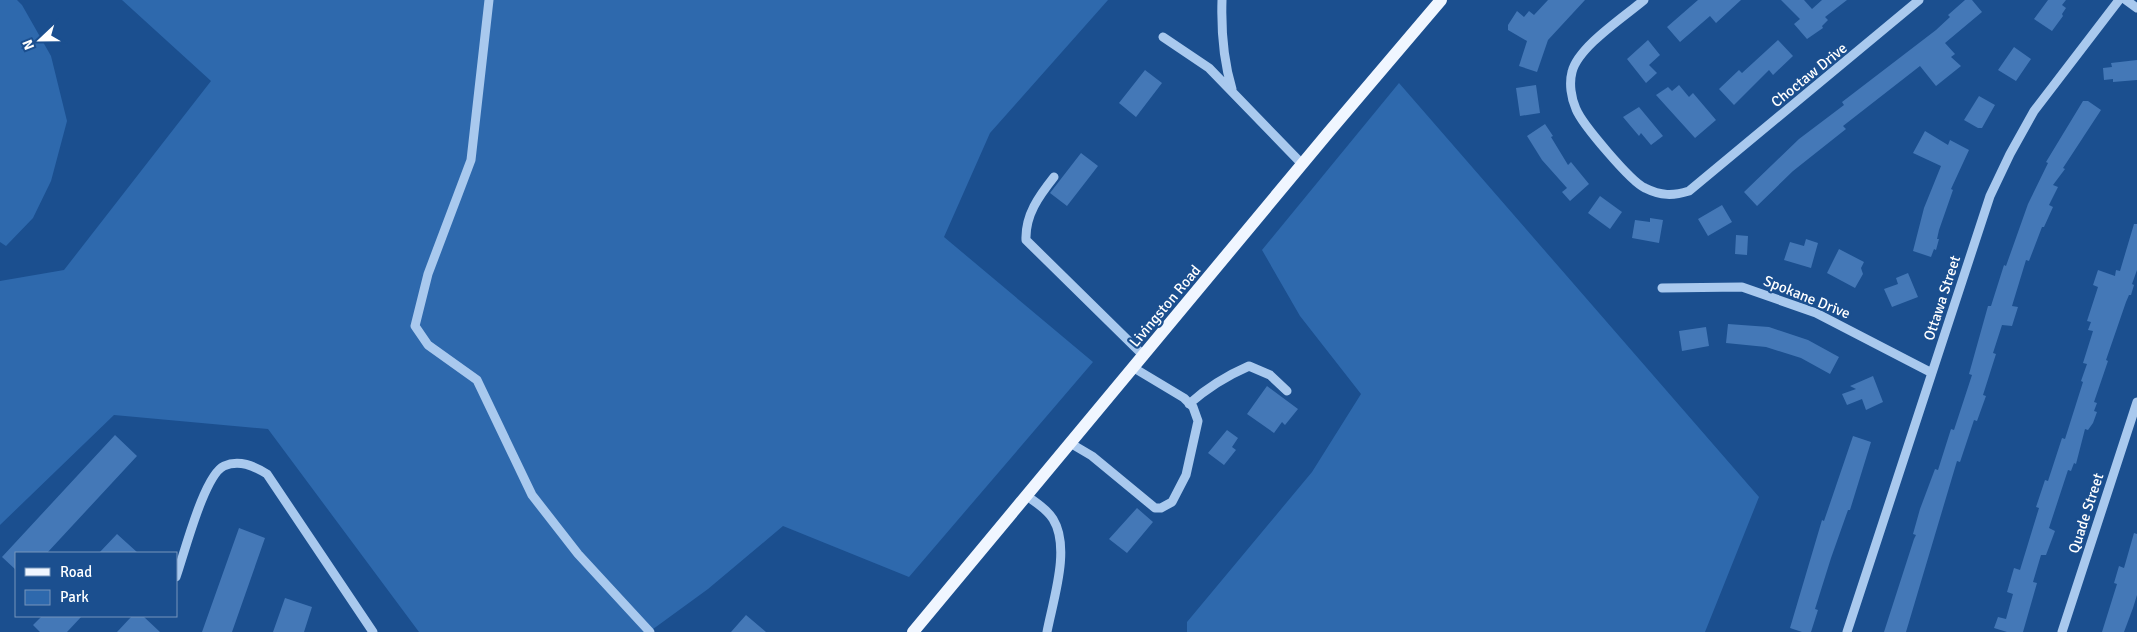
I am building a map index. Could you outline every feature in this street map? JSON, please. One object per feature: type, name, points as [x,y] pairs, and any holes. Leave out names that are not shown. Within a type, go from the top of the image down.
[{"type":"main road","name":"Livingston Road","points":[[913,632],[1302,164],[1442,0]]},
{"type":"street","points":[[489,0],[471,160],[428,274],[415,326],[428,345],[477,380],[532,495],[578,554],[650,632]]},
{"type":"street","points":[[1222,0],[1221,28],[1224,61],[1232,92]]},
{"type":"street","name":"Choctaw Drive","points":[[1644,0],[1578,58],[1571,73],[1572,94],[1580,117],[1635,182],[1644,188],[1663,195],[1676,195],[1689,191],[1807,96],[1919,0]]},
{"type":"street","name":"Ottawa Street","points":[[1847,632],[1990,196],[2006,160],[2034,111],[2119,0]]},
{"type":"street","points":[[2126,0],[2137,8]]},
{"type":"street","points":[[1163,37],[1209,68],[1302,164]]},
{"type":"street","points":[[1054,177],[1034,206],[1027,223],[1026,240],[1144,356]]},
{"type":"street","name":"Spokane Drive","points":[[1662,288],[1742,287],[1816,313],[1932,373]]},
{"type":"street","points":[[1189,404],[1211,385],[1227,375],[1249,366],[1270,375],[1287,391]]},
{"type":"street","points":[[1070,443],[1092,456],[1155,508],[1161,508],[1172,502],[1186,475],[1198,421],[1184,398],[1134,368]]},
{"type":"street","name":"Quade Street","points":[[2062,632],[2137,402]]},
{"type":"street","points":[[178,571],[206,486],[222,466],[235,463],[253,465],[267,474],[373,632]]},
{"type":"street","points":[[1026,496],[1052,517],[1056,525],[1062,554],[1047,632]]},
{"type":"green space","points":[[0,0],[17,0],[22,5],[51,56],[67,121],[51,181],[33,218],[6,246],[0,242]]},
{"type":"green space","points":[[122,0],[1108,0],[990,133],[944,237],[1093,362],[909,577],[783,526],[708,589],[649,632],[419,632],[268,429],[114,415],[0,525],[0,281],[64,270],[211,81]]},
{"type":"green space","points":[[1399,83],[1759,497],[1705,632],[1187,632],[1187,622],[1312,472],[1361,394],[1300,316],[1262,250]]},
{"type":"building","points":[[1548,0],[1585,0],[1548,40],[1537,72],[1519,66],[1527,41],[1508,30],[1508,25],[1517,11],[1524,17],[1529,11],[1534,15]]},
{"type":"building","points":[[1698,0],[1741,0],[1716,23],[1710,16],[1680,42],[1667,27]]},
{"type":"building","points":[[1781,0],[1804,0],[1812,9],[1822,0],[1847,0],[1825,17],[1828,20],[1822,26],[1823,28],[1807,39],[1794,24],[1800,19]]},
{"type":"building","points":[[1965,0],[1972,0],[1982,12],[1945,43],[1955,54],[1951,57],[1961,66],[1936,86],[1920,66],[1843,126],[1846,129],[1793,171],[1757,206],[1744,192],[1799,139],[1844,105],[1842,102],[1936,30],[1950,17],[1948,15]]},
{"type":"building","points":[[2048,0],[2066,0],[2062,5],[2066,8],[2062,14],[2063,16],[2052,31],[2034,19]]},
{"type":"building","points":[[1648,40],[1660,55],[1649,65],[1657,73],[1646,83],[1627,59]]},
{"type":"building","points":[[1778,40],[1793,56],[1773,75],[1769,70],[1734,105],[1719,89],[1739,70],[1742,73]]},
{"type":"building","points":[[2014,47],[2031,59],[2016,81],[1998,70]]},
{"type":"building","points":[[2137,60],[2137,80],[2113,82],[2113,79],[2104,80],[2103,68],[2112,67],[2111,63]]},
{"type":"building","points":[[1145,70],[1162,83],[1136,117],[1119,103]]},
{"type":"building","points":[[1536,85],[1540,113],[1520,116],[1516,88]]},
{"type":"building","points":[[1679,85],[1689,97],[1693,93],[1716,120],[1695,138],[1656,95],[1668,87],[1672,91]]},
{"type":"building","points":[[1979,96],[1995,105],[1982,128],[1978,128],[1964,120]]},
{"type":"building","points":[[2083,101],[2088,101],[2101,110],[2053,185],[2058,187],[2049,205],[2053,207],[2044,227],[2042,227],[2029,261],[2026,260],[2012,306],[2018,307],[2012,326],[2002,325],[1993,353],[1996,354],[1983,395],[1986,396],[1977,421],[1974,420],[1960,462],[1957,461],[1906,632],[1884,632],[1916,535],[1913,534],[1920,509],[1935,469],[1938,470],[1951,429],[1954,430],[1972,375],[1969,374],[1988,306],[1991,306],[2004,265],[2006,266],[2028,204],[2048,163],[2046,162]]},
{"type":"building","points":[[1639,107],[1663,136],[1651,145],[1641,133],[1639,136],[1623,117]]},
{"type":"building","points":[[1545,124],[1568,165],[1571,162],[1589,184],[1570,201],[1562,192],[1567,188],[1542,160],[1527,136]]},
{"type":"building","points":[[1925,131],[1948,145],[1950,140],[1969,150],[1951,189],[1953,190],[1939,230],[1936,250],[1934,249],[1931,257],[1913,251],[1924,208],[1941,166],[1913,153]]},
{"type":"building","points":[[1081,153],[1098,166],[1067,206],[1050,193]]},
{"type":"building","points":[[1600,196],[1622,212],[1610,229],[1588,213]]},
{"type":"building","points":[[1722,205],[1732,222],[1708,236],[1698,219]]},
{"type":"building","points":[[1650,218],[1663,220],[1659,243],[1632,238],[1635,220],[1650,222]]},
{"type":"building","points":[[2134,224],[2137,224],[2137,270],[2132,284],[2134,285],[2131,295],[2129,295],[2126,302],[2106,360],[2108,361],[2094,402],[2097,403],[2094,411],[2097,412],[2093,423],[2088,430],[2085,429],[2076,464],[2074,463],[2071,471],[2068,470],[2049,528],[2055,531],[2046,555],[2041,555],[2033,582],[2037,583],[2023,632],[2007,632],[1994,628],[1998,617],[2006,619],[2013,594],[2007,592],[2014,568],[2020,570],[2039,508],[2036,507],[2045,480],[2048,481],[2062,438],[2065,439],[2083,382],[2081,381],[2087,364],[2083,363],[2093,331],[2088,330],[2091,322],[2087,321],[2098,287],[2093,285],[2098,270],[2115,276],[2116,270],[2120,271]]},
{"type":"building","points":[[1736,235],[1748,236],[1747,255],[1735,254]]},
{"type":"building","points":[[1806,239],[1818,243],[1811,268],[1784,260],[1790,242],[1804,246]]},
{"type":"building","points":[[1839,249],[1864,262],[1861,268],[1863,274],[1855,288],[1827,273]]},
{"type":"building","points":[[1908,273],[1918,297],[1892,307],[1884,289],[1898,284],[1896,278]]},
{"type":"building","points":[[1728,324],[1769,327],[1808,340],[1839,357],[1830,374],[1801,358],[1766,347],[1726,343]]},
{"type":"building","points":[[1706,327],[1709,346],[1682,351],[1679,331]]},
{"type":"building","points":[[1873,376],[1883,402],[1866,410],[1862,399],[1847,405],[1842,394],[1856,389],[1850,386]]},
{"type":"building","points":[[1267,386],[1298,409],[1285,425],[1282,422],[1274,433],[1247,414]]},
{"type":"building","points":[[1227,430],[1238,438],[1232,447],[1236,450],[1224,465],[1208,453]]},
{"type":"building","points":[[115,435],[137,456],[48,552],[15,552],[15,569],[2,557]]},
{"type":"building","points":[[1853,436],[1871,442],[1850,510],[1848,510],[1831,558],[1815,609],[1818,610],[1811,632],[1802,632],[1790,628],[1822,520],[1824,521]]},
{"type":"building","points":[[1137,508],[1153,522],[1127,553],[1109,539]]},
{"type":"building","points":[[239,528],[265,538],[232,632],[202,632]]},
{"type":"building","points":[[2134,533],[2137,534],[2137,595],[2133,608],[2124,632],[2102,632],[2117,584],[2114,583],[2119,566],[2124,568]]},
{"type":"building","points":[[117,534],[137,552],[100,552]]},
{"type":"building","points":[[285,598],[312,607],[304,632],[273,632]]},
{"type":"building","points":[[746,615],[766,632],[731,632]]},
{"type":"building","points":[[41,617],[81,617],[67,632],[40,632],[33,625]]},
{"type":"building","points":[[131,617],[144,617],[160,632],[117,632]]}]
